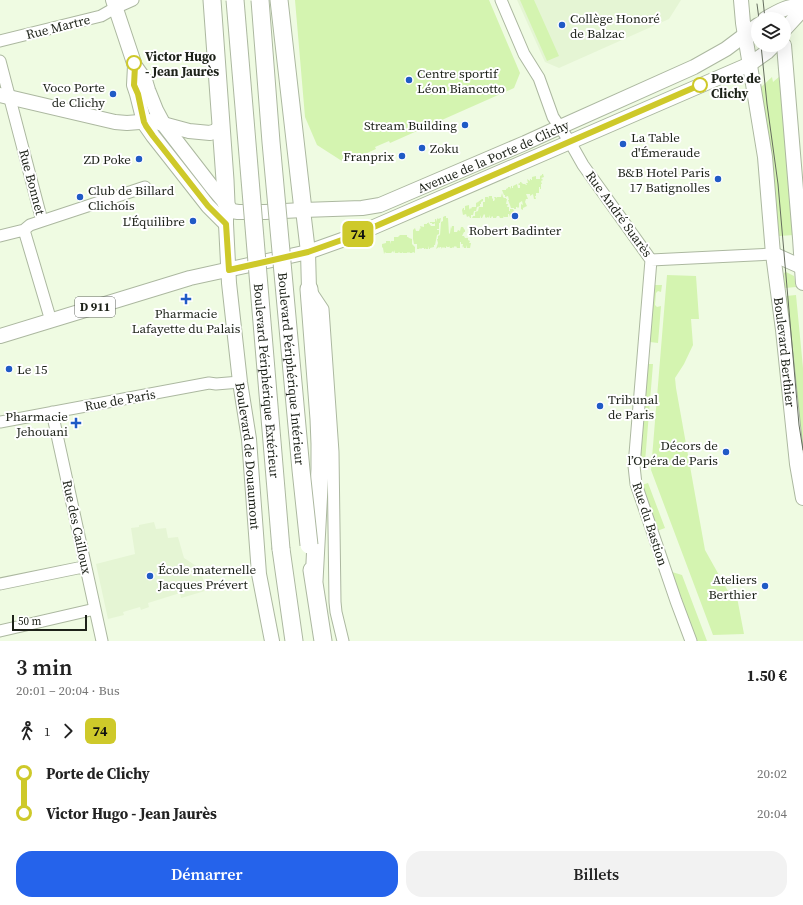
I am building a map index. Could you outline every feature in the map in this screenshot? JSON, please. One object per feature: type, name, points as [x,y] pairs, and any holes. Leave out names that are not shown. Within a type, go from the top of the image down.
[{"type":"highway","points":[[212,0],[226,203]]},
{"type":"highway","name":"Boulevard Périphérique Extérieur","points":[[236,0],[281,548],[294,641]]},
{"type":"highway","name":"Boulevard Périphérique Intérieur","points":[[260,0],[300,470],[323,641]]},
{"type":"highway","points":[[279,0],[303,210]]},
{"type":"highway","points":[[309,289],[320,444],[314,581]]},
{"type":"main road","name":"Boulevard Berthier","points":[[741,0],[743,23],[765,157],[773,254],[783,330],[797,464],[803,498]]},
{"type":"main road","points":[[114,4],[135,66],[134,85],[138,94],[144,122],[153,136],[208,206],[226,224]]},
{"type":"main road","points":[[780,10],[797,6],[803,8],[791,22]]},
{"type":"main road","name":"Avenue de la Porte de Clichy","points":[[135,66],[145,80],[156,110],[164,125],[232,211],[265,212],[362,208],[380,205],[525,143],[694,67],[726,49],[751,30]]},
{"type":"main road","name":"Avenue de la Porte de Clichy","points":[[229,270],[308,252],[370,229],[750,64],[767,52]]},
{"type":"main road","points":[[785,52],[803,283]]},
{"type":"main road","points":[[4,96],[114,122],[126,123],[152,121],[189,131],[210,134],[216,131],[221,124]]},
{"type":"main road","name":"Boulevard de Douaumont","points":[[226,203],[229,270],[240,382],[249,439],[259,574],[272,641]]},
{"type":"main road","points":[[303,210],[308,252],[309,289]]},
{"type":"main road","points":[[773,254],[803,268]]},
{"type":"main road","name":"D 911","points":[[0,336],[190,278],[229,270]]},
{"type":"street","name":"Rue Martre","points":[[0,41],[101,16],[114,4],[133,0]]},
{"type":"street","name":"Rue André Suarès","points":[[501,0],[524,54],[539,78],[553,116],[583,165],[651,260],[773,254]]},
{"type":"street","name":"Rue Bonnet","points":[[0,61],[4,96],[42,221]]},
{"type":"street","name":"Rue Bonnet","points":[[0,236],[24,230],[30,225],[146,187]]},
{"type":"street","points":[[24,230],[51,321]]},
{"type":"street","name":"Rue du Bastion","points":[[651,260],[635,458],[635,476],[636,484],[666,573],[691,641]]},
{"type":"street","points":[[309,289],[323,308],[333,452],[335,602],[343,641]]},
{"type":"street","name":"Rue de Paris","points":[[0,422],[209,383],[216,384],[240,382]]},
{"type":"street","name":"Rue des Cailloux","points":[[52,412],[102,641]]},
{"type":"street","points":[[0,584],[78,568],[86,568]]},
{"type":"street","points":[[0,631],[95,609]]},
{"type":"shaded area","points":[[517,0],[681,0],[669,19],[559,68],[545,62]]},
{"type":"shaded area","name":"École maternelle Jacques Prévert","points":[[154,522],[156,529],[166,528],[168,538],[178,537],[184,558],[201,569],[205,591],[181,598],[180,593],[148,603],[149,607],[141,610],[140,607],[123,612],[124,615],[108,619],[96,564],[135,554],[131,528]]},
{"type":"green space","name":"Centre sportif Léon Biancotto","points":[[295,0],[489,0],[520,73],[514,88],[390,143],[389,141],[375,147],[376,149],[345,163],[317,145],[305,117]]},
{"type":"green space","points":[[520,0],[534,0],[559,56],[547,61]]},
{"type":"green space","points":[[780,76],[794,235],[779,236],[774,177],[760,88],[772,77],[773,82]]},
{"type":"green space","points":[[542,174],[544,177],[541,178],[543,180],[541,181],[541,189],[539,187],[539,193],[536,193],[535,196],[536,199],[534,199],[533,194],[530,196],[530,194],[526,194],[528,199],[526,199],[525,202],[527,206],[523,208],[523,210],[521,209],[521,204],[523,205],[522,201],[519,203],[518,208],[511,208],[508,196],[505,197],[502,190],[506,190],[508,187],[511,189],[511,186],[513,188],[513,186],[517,184],[518,188],[520,188],[520,185],[518,184],[520,182],[527,185],[527,179],[530,181],[530,179],[532,180],[532,177],[536,176],[536,179],[540,179]]},
{"type":"green space","points":[[502,193],[503,197],[507,199],[506,204],[508,204],[507,207],[509,207],[509,211],[510,209],[513,209],[515,211],[512,217],[508,214],[508,217],[504,216],[503,218],[497,216],[496,218],[493,218],[492,216],[490,218],[490,215],[489,218],[485,218],[484,214],[482,218],[480,215],[480,218],[472,218],[475,216],[475,212],[478,211],[479,207],[483,207],[485,197],[488,196],[489,199],[489,196],[492,196],[494,201],[494,197],[501,197]]},
{"type":"green space","points":[[482,199],[483,201],[481,202],[480,206],[477,207],[476,211],[474,211],[473,215],[471,215],[471,218],[469,216],[467,217],[466,214],[463,215],[462,210],[464,208],[465,210],[465,206],[469,205],[469,210],[472,207],[476,207],[476,203]]},
{"type":"green space","points":[[445,216],[448,218],[449,234],[451,226],[452,229],[452,226],[454,226],[454,232],[457,232],[458,230],[460,231],[461,227],[463,227],[465,232],[462,236],[468,238],[470,241],[470,248],[467,248],[466,245],[466,248],[463,246],[462,248],[463,244],[460,242],[460,248],[454,246],[454,248],[450,248],[449,246],[446,246],[446,248],[442,247],[441,249],[441,247],[439,247],[436,249],[438,243],[437,239],[440,235],[441,222]]},
{"type":"green space","points":[[437,218],[441,218],[439,229],[437,229],[439,230],[439,234],[437,235],[434,247],[429,249],[428,246],[428,249],[417,249],[417,244],[414,244],[413,230],[415,228],[416,231],[419,231],[420,228],[421,229],[420,226],[424,227],[424,224],[427,224],[428,222],[431,226],[435,226],[435,223],[432,224],[430,222],[435,222],[436,219],[437,222]]},
{"type":"green space","points":[[400,235],[407,235],[407,237],[412,239],[412,244],[415,247],[415,253],[395,253],[395,250],[394,253],[393,251],[391,253],[385,252],[384,254],[382,244],[386,243],[386,241],[390,241],[390,244],[391,241],[394,241],[394,237],[398,237]]},
{"type":"green space","points":[[786,272],[794,276],[796,287],[785,288],[784,273]]},
{"type":"green space","points":[[667,275],[696,276],[699,319],[691,319],[693,345],[675,378],[676,388],[705,550],[729,593],[736,592],[744,634],[713,635],[651,470]]},
{"type":"green space","points":[[654,285],[662,285],[661,292],[658,291],[656,293],[655,305],[657,307],[661,306],[658,343],[650,342]]},
{"type":"green space","points":[[796,295],[803,368],[803,468],[794,394],[786,296]]},
{"type":"green space","points":[[648,364],[653,364],[645,462],[639,462]]},
{"type":"green space","points":[[648,483],[665,528],[657,531],[642,485]]},
{"type":"green space","points":[[672,572],[682,575],[707,641],[696,641]]},
{"type":"tram line","points":[[763,0],[764,12]]},
{"type":"tram line","points":[[757,4],[758,12]]},
{"type":"tram line","points":[[762,52],[778,184],[799,425],[803,450]]},
{"type":"bus line","name":"74","points":[[134,63],[134,85],[138,94],[146,126],[208,206],[226,224],[229,270],[308,252],[353,236],[700,85]]},
{"type":"place","name":"Collège Honoré de Balzac","points":[[562,25]]},
{"type":"place","name":"Victor Hugo - Jean Jaurès","points":[[134,63]]},
{"type":"place","name":"Centre sportif Léon Biancotto","points":[[409,80]]},
{"type":"place","name":"Porte de Clichy","points":[[700,85]]},
{"type":"place","name":"Voco Porte de Clichy","points":[[113,94]]},
{"type":"place","name":"Stream Building","points":[[465,125]]},
{"type":"place","name":"La Table d'Émeraude","points":[[623,144]]},
{"type":"place","name":"Zoku","points":[[422,148]]},
{"type":"place","name":"Franprix","points":[[402,156]]},
{"type":"place","name":"ZD Poke","points":[[139,159]]},
{"type":"place","name":"B&B Hotel Paris 17 Batignolles","points":[[718,179]]},
{"type":"place","name":"Club de Billard Clichois","points":[[80,197]]},
{"type":"place","name":"Robert Badinter","points":[[515,216]]},
{"type":"place","name":"L'Équilibre","points":[[193,221]]},
{"type":"place","name":"Pharmacie Lafayette du Palais","points":[[186,299]]},
{"type":"place","name":"Le 15","points":[[9,369]]},
{"type":"place","name":"Tribunal de Paris","points":[[600,406]]},
{"type":"place","name":"Pharmacie Jehouani","points":[[76,423]]},
{"type":"place","name":"Décors de l’Opéra de Paris","points":[[726,452]]},
{"type":"place","name":"École maternelle Jacques Prévert","points":[[150,576]]},
{"type":"place","name":"Ateliers Berthier","points":[[765,586]]}]
